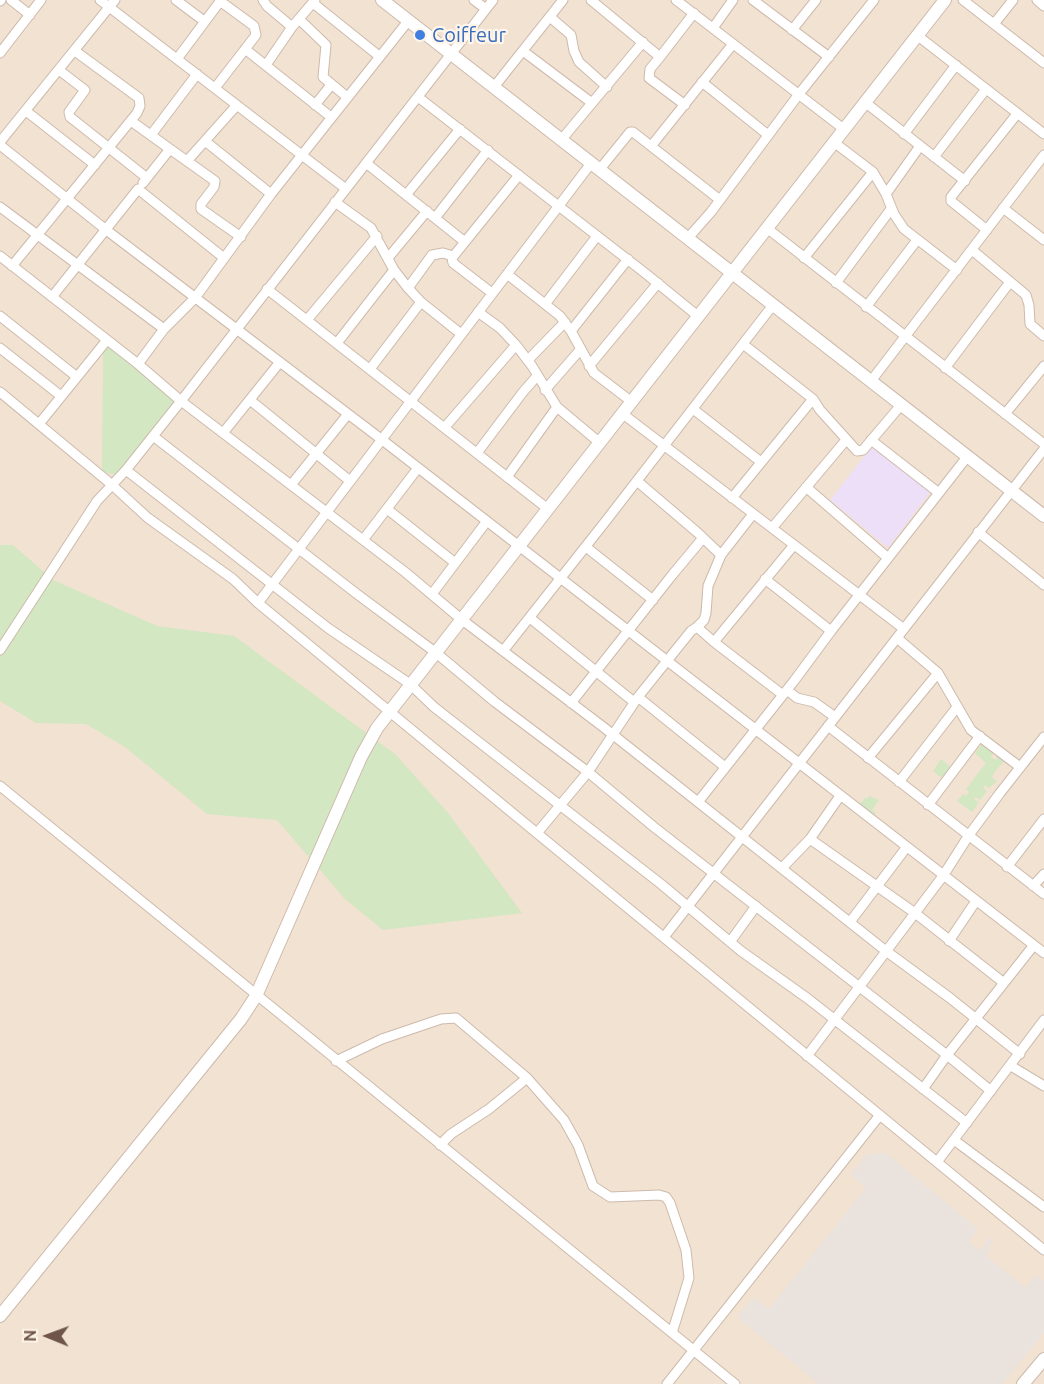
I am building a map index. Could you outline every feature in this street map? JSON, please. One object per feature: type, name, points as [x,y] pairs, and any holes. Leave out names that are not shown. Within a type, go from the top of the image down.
[{"type":"street","points":[[11,0],[30,15]]},
{"type":"street","points":[[0,53],[41,0]]},
{"type":"street","points":[[100,0],[113,4],[177,59],[346,189]]},
{"type":"street","points":[[176,0],[204,21]]},
{"type":"street","points":[[263,0],[292,27]]},
{"type":"street","points":[[382,0],[1044,516]]},
{"type":"street","points":[[474,0],[486,9]]},
{"type":"street","points":[[0,650],[97,501],[153,436],[493,0]]},
{"type":"street","points":[[494,87],[563,0]]},
{"type":"street","points":[[591,0],[660,57]]},
{"type":"street","points":[[676,0],[845,130]]},
{"type":"street","points":[[713,28],[733,0]]},
{"type":"street","points":[[753,0],[828,57]]},
{"type":"street","points":[[792,30],[816,0]]},
{"type":"street","points":[[688,238],[720,200],[799,94],[874,0]]},
{"type":"street","points":[[0,1316],[241,1019],[256,996],[361,758],[389,711],[734,273],[945,0]]},
{"type":"street","points":[[963,0],[1044,63]]},
{"type":"street","points":[[994,24],[1013,0]]},
{"type":"street","points":[[1037,0],[1044,6]]},
{"type":"street","points":[[177,59],[217,1],[254,26],[256,35],[215,88]]},
{"type":"street","points":[[266,65],[292,27],[314,1],[379,56]]},
{"type":"street","points":[[113,4],[0,144],[105,229],[381,439],[1044,953]]},
{"type":"street","points":[[685,105],[649,78],[650,69],[694,13]]},
{"type":"street","points":[[550,17],[571,35],[579,62],[608,87]]},
{"type":"street","points":[[300,19],[326,45],[322,74],[324,79],[347,97]]},
{"type":"street","points":[[138,363],[164,329],[195,298],[271,194],[409,20]]},
{"type":"street","points":[[918,36],[1044,134]]},
{"type":"street","points":[[562,139],[608,87],[643,42]]},
{"type":"street","points":[[652,145],[733,44]]},
{"type":"street","points":[[245,49],[331,117]]},
{"type":"street","points":[[12,266],[140,106],[139,98],[75,51]]},
{"type":"street","points":[[523,51],[592,103]]},
{"type":"street","points":[[904,134],[956,65]]},
{"type":"street","points":[[59,70],[85,90],[69,112],[70,117],[147,178]]},
{"type":"street","points":[[151,135],[196,74]]},
{"type":"street","points":[[702,82],[768,135]]},
{"type":"street","points":[[315,105],[331,85]]},
{"type":"street","points":[[934,158],[986,88]]},
{"type":"street","points":[[418,97],[699,317]]},
{"type":"street","points":[[866,103],[965,180]]},
{"type":"street","points":[[188,161],[237,105]]},
{"type":"street","points":[[26,111],[95,165]]},
{"type":"street","points":[[987,230],[951,200],[1017,114]]},
{"type":"street","points":[[131,120],[215,181],[214,187],[201,204],[201,209],[241,237]]},
{"type":"street","points":[[406,195],[460,129]]},
{"type":"street","points":[[258,603],[558,206],[630,132],[637,133],[720,200]]},
{"type":"street","points":[[205,141],[271,194]]},
{"type":"street","points":[[835,143],[873,172],[886,194],[891,209],[904,229],[957,270]]},
{"type":"street","points":[[886,194],[920,146]]},
{"type":"street","points":[[52,297],[170,149]]},
{"type":"street","points":[[435,218],[488,150]]},
{"type":"street","points":[[871,381],[1044,154]]},
{"type":"street","points":[[366,163],[465,242]]},
{"type":"street","points":[[804,258],[873,172]]},
{"type":"street","points":[[492,293],[453,263],[453,256],[519,175]]},
{"type":"street","points":[[138,189],[224,258]]},
{"type":"street","points":[[336,202],[371,228],[394,270],[408,288],[421,302],[461,334]]},
{"type":"street","points":[[0,207],[164,329]]},
{"type":"street","points":[[1003,208],[1044,240]]},
{"type":"street","points":[[836,283],[891,209]]},
{"type":"street","points":[[388,258],[427,212]]},
{"type":"street","points":[[664,937],[1044,447],[768,229]]},
{"type":"street","points":[[307,320],[377,236]]},
{"type":"street","points":[[546,303],[597,236]]},
{"type":"street","points":[[866,306],[917,240]]},
{"type":"street","points":[[972,250],[1026,295],[1030,324],[1044,336]]},
{"type":"street","points":[[408,288],[432,255],[443,253],[453,256]]},
{"type":"street","points":[[0,256],[138,363],[223,433],[1020,1054]]},
{"type":"street","points":[[571,331],[628,260]]},
{"type":"street","points":[[337,343],[394,270]]},
{"type":"street","points":[[507,274],[546,303],[565,322],[594,373],[632,402]]},
{"type":"street","points":[[945,368],[1010,282]]},
{"type":"street","points":[[589,366],[658,283]]},
{"type":"street","points":[[267,289],[548,509]]},
{"type":"street","points":[[370,369],[421,302]]},
{"type":"street","points":[[503,651],[772,305]]},
{"type":"street","points":[[478,312],[500,328],[516,345],[557,407],[600,443]]},
{"type":"street","points":[[0,316],[77,377]]},
{"type":"street","points":[[528,360],[565,322]]},
{"type":"street","points":[[39,424],[107,340]]},
{"type":"street","points":[[743,344],[813,399],[846,440],[859,452],[901,405]]},
{"type":"street","points":[[445,427],[516,345]]},
{"type":"street","points":[[0,348],[61,396]]},
{"type":"street","points":[[545,390],[580,350]]},
{"type":"street","points":[[223,433],[280,362]]},
{"type":"street","points":[[1005,414],[1044,366]]},
{"type":"street","points":[[477,453],[537,376]]},
{"type":"street","points":[[0,392],[111,484],[148,518],[233,579],[258,603],[1044,1250]]},
{"type":"street","points":[[732,498],[813,399]]},
{"type":"street","points":[[250,400],[350,481]]},
{"type":"street","points":[[507,477],[557,407]]},
{"type":"street","points":[[693,409],[761,462]]},
{"type":"street","points":[[291,485],[348,414]]},
{"type":"street","points":[[623,414],[904,629]]},
{"type":"street","points":[[153,436],[435,652],[495,702],[588,772],[654,827],[991,1091]]},
{"type":"street","points":[[771,528],[846,440]]},
{"type":"street","points":[[872,440],[939,493]]},
{"type":"street","points":[[698,802],[967,457]]},
{"type":"street","points":[[363,540],[418,468]]},
{"type":"street","points":[[126,470],[328,628],[410,684],[434,706],[688,906],[730,942],[967,1123]]},
{"type":"street","points":[[637,481],[721,555]]},
{"type":"street","points":[[806,487],[888,558]]},
{"type":"street","points":[[387,509],[454,562]]},
{"type":"street","points":[[537,833],[588,772],[636,699],[691,631],[704,620],[708,586],[721,555],[753,514]]},
{"type":"street","points":[[432,594],[487,521]]},
{"type":"street","points":[[978,532],[1044,585]]},
{"type":"street","points":[[571,703],[704,538]]},
{"type":"street","points":[[714,642],[794,545]]},
{"type":"street","points":[[586,547],[653,600]]},
{"type":"street","points":[[765,579],[831,631]]},
{"type":"street","points":[[530,618],[725,767]]},
{"type":"street","points":[[697,627],[714,642],[785,692],[814,702],[835,717]]},
{"type":"street","points":[[897,638],[938,673],[966,724],[1020,767]]},
{"type":"street","points":[[868,758],[938,673]]},
{"type":"street","points":[[899,782],[957,707]]},
{"type":"street","points":[[828,726],[1044,894]]},
{"type":"street","points":[[928,805],[980,736]]},
{"type":"street","points":[[807,1056],[943,876],[969,835],[1044,737]]},
{"type":"street","points":[[0,786],[735,1384]]},
{"type":"street","points":[[782,868],[810,838],[840,796]]},
{"type":"street","points":[[1007,867],[1044,819]]},
{"type":"street","points":[[810,838],[915,913],[1004,983]]},
{"type":"street","points":[[849,922],[906,848]]},
{"type":"street","points":[[1033,886],[1044,874]]},
{"type":"street","points":[[949,941],[976,901]]},
{"type":"street","points":[[730,942],[756,906]]},
{"type":"street","points":[[923,1089],[1034,945]]},
{"type":"street","points":[[336,1061],[382,1039],[441,1019],[456,1018],[527,1078],[564,1120],[578,1145],[593,1186],[610,1197],[659,1195],[666,1197],[686,1250],[689,1278],[672,1333]]},
{"type":"street","points":[[937,1162],[1020,1054],[1040,1033],[1044,1020]]},
{"type":"street","points":[[1011,1066],[1044,1086]]},
{"type":"street","points":[[440,1145],[451,1134],[489,1109],[527,1078]]},
{"type":"street","points":[[667,1384],[880,1115]]},
{"type":"street","points":[[954,1140],[1044,1207]]},
{"type":"street","points":[[1023,1384],[1044,1359]]},
{"type":"shaded area","points":[[0,0],[1044,0],[1044,1384],[0,1384]]},
{"type":"shaded area","points":[[874,444],[932,490],[888,548],[830,500]]},
{"type":"shaded area","points":[[886,1153],[978,1229],[969,1242],[980,1250],[990,1237],[993,1241],[988,1247],[991,1249],[986,1256],[1026,1288],[1036,1275],[1044,1281],[1044,1333],[1002,1384],[819,1384],[737,1317],[754,1298],[769,1309],[866,1188],[851,1175],[867,1154]]},
{"type":"green space","points":[[107,346],[176,401],[115,475],[102,471],[103,350]]},
{"type":"green space","points":[[0,545],[13,545],[53,580],[157,626],[234,636],[395,754],[448,813],[522,913],[383,930],[345,899],[277,820],[207,814],[125,747],[86,724],[36,723],[0,701]]},
{"type":"green space","points":[[982,744],[994,752],[991,757],[995,760],[999,756],[1005,760],[992,778],[997,781],[989,788],[985,785],[983,788],[987,791],[980,800],[976,797],[974,799],[979,802],[972,812],[957,801],[963,794],[966,796],[969,792],[966,789],[986,763],[975,753]]},
{"type":"green space","points":[[941,759],[953,769],[948,776],[945,774],[942,778],[933,771]]},
{"type":"green space","points":[[869,796],[879,800],[872,810],[876,813],[874,815],[857,802],[861,803]]},
{"type":"place","name":"Coiffeur","points":[[420,35]]}]
